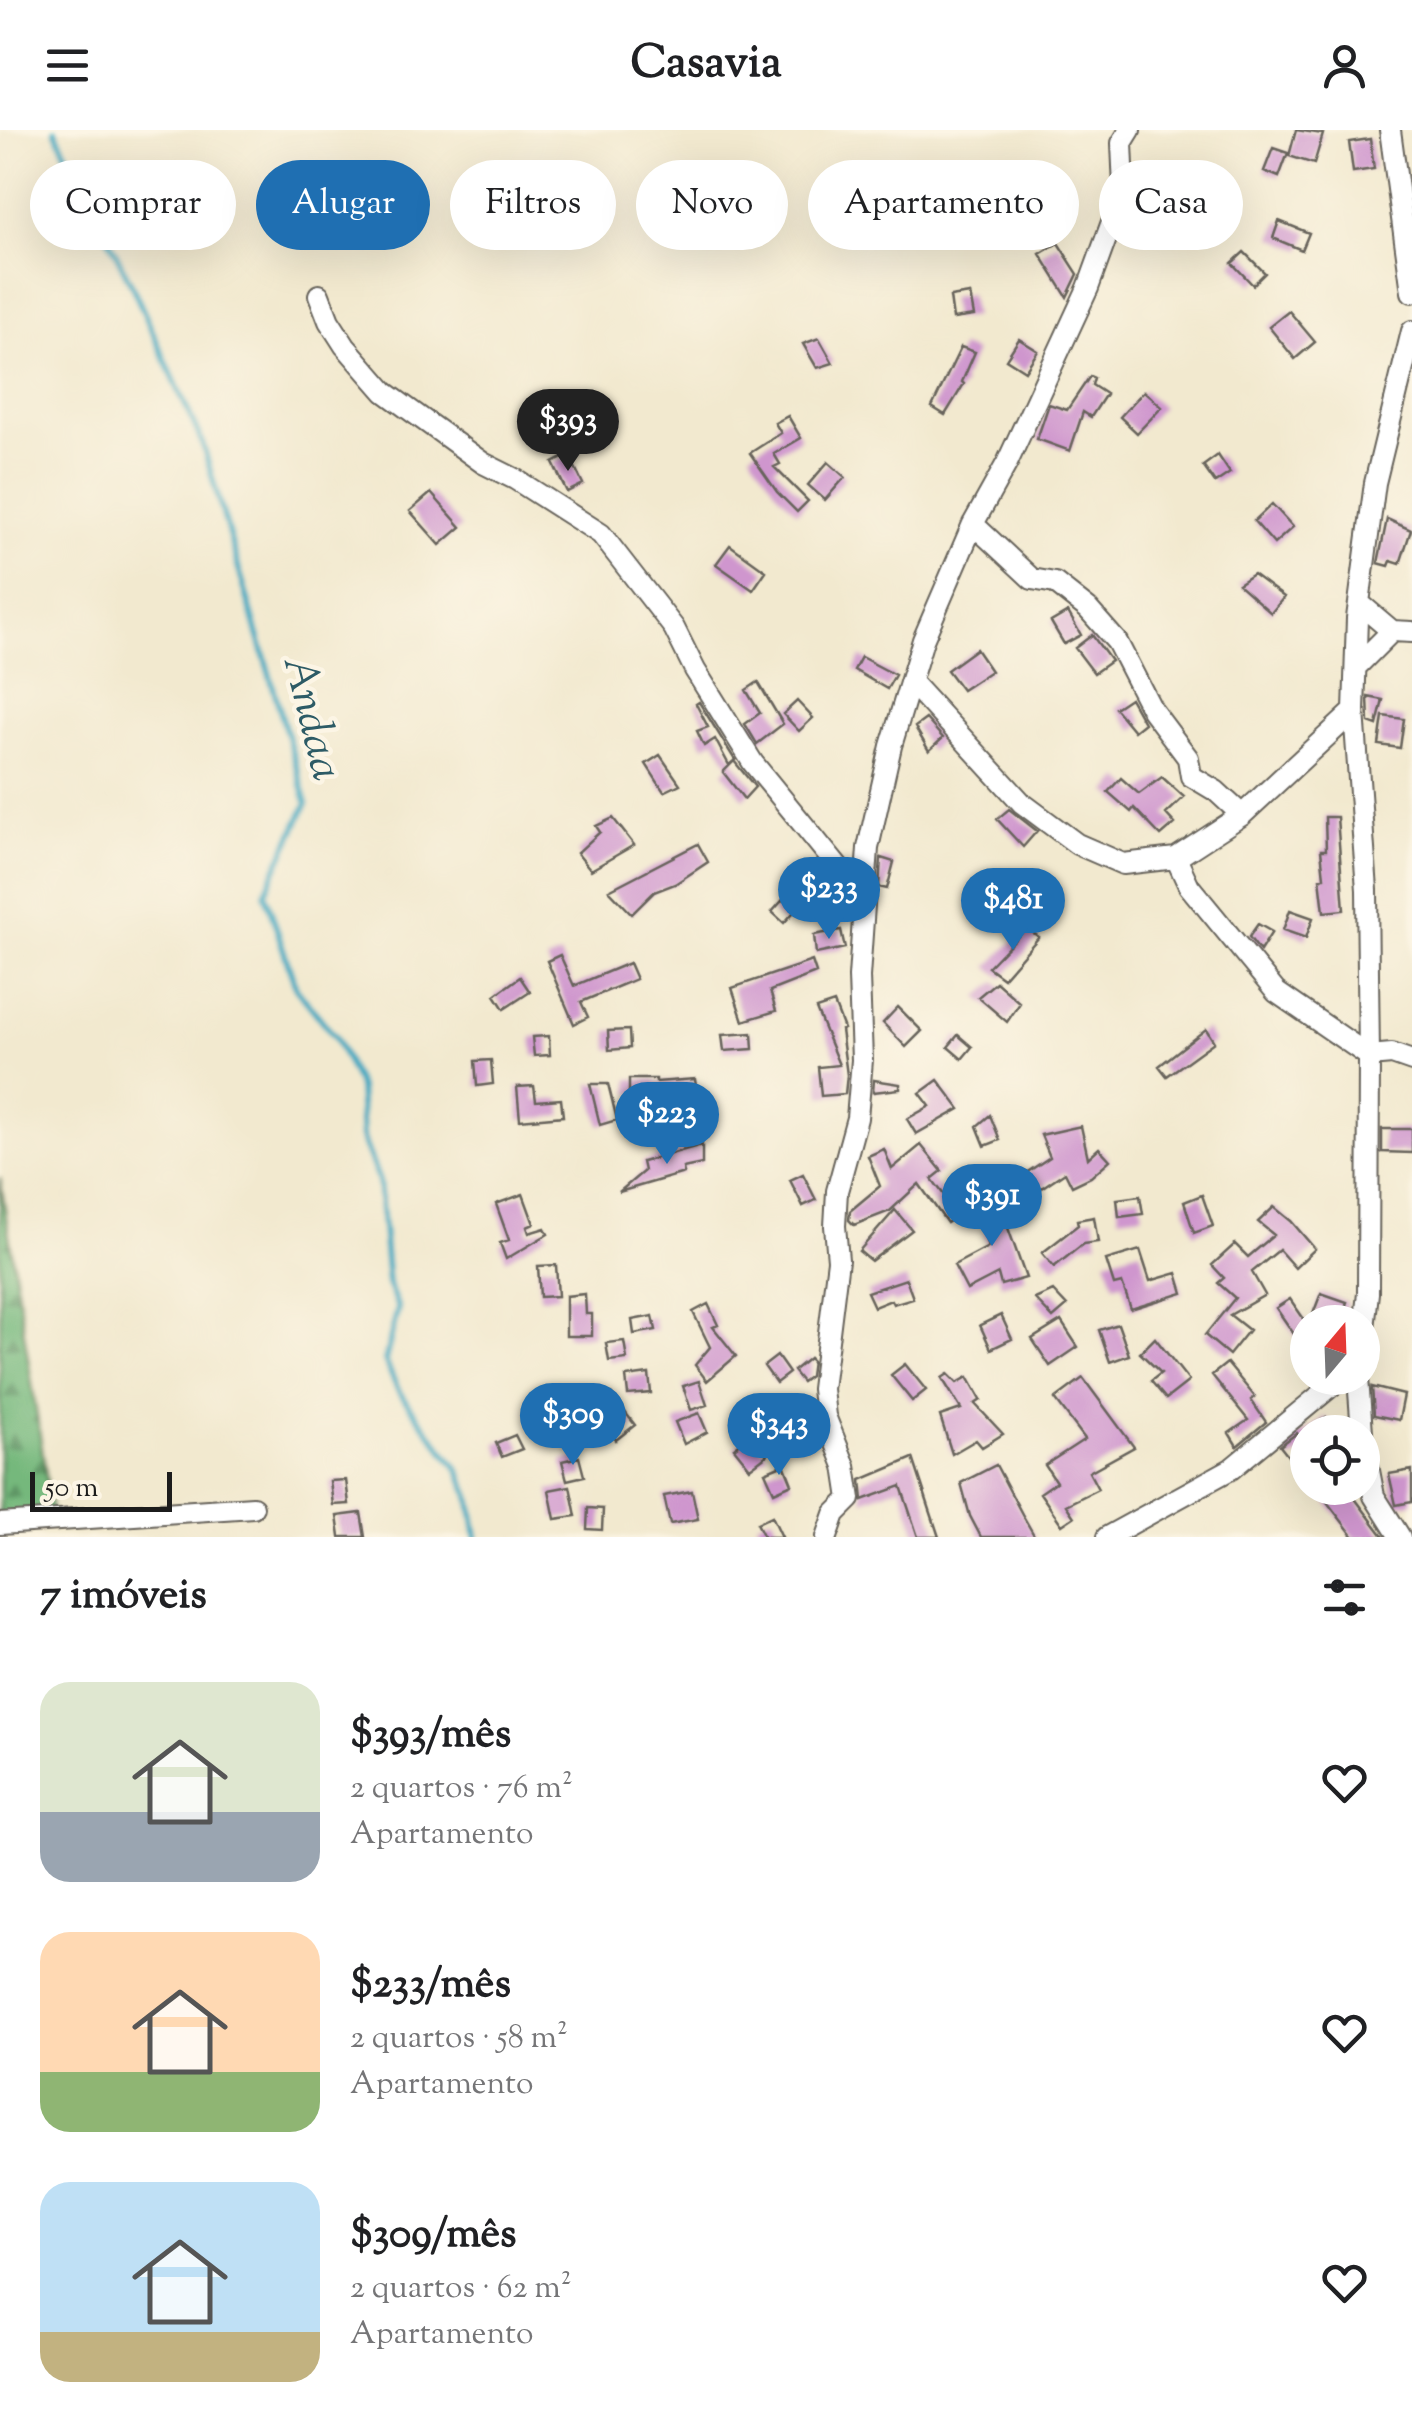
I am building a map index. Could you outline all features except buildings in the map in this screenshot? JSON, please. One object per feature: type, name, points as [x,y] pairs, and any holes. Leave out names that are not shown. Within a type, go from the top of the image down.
[{"type":"street","points":[[827,1537],[835,1514],[850,1500],[845,1466],[825,1416],[822,1389],[838,1260],[837,1191],[857,1118],[862,1060],[859,978],[868,848],[923,640],[973,524],[1007,463],[1088,288],[1124,189],[1122,143],[1130,130]]},
{"type":"street","points":[[1390,130],[1412,292]]},
{"type":"street","points":[[319,294],[329,322],[345,346],[385,392],[483,463],[601,534],[674,628],[694,670],[753,763],[850,882],[861,916]]},
{"type":"street","points":[[1367,1305],[1367,890],[1354,711],[1356,667],[1359,603],[1375,483],[1412,330]]},
{"type":"street","points":[[973,524],[1032,579],[1054,583],[1088,610],[1117,642],[1152,710],[1188,758],[1191,776],[1216,790],[1242,815]]},
{"type":"street","points":[[1356,667],[1402,632],[1359,603]]},
{"type":"street","points":[[911,682],[1022,803],[1077,844],[1123,864],[1176,858],[1242,815],[1354,711]]},
{"type":"street","points":[[1176,858],[1189,886],[1276,992],[1369,1056],[1392,1054],[1412,1061]]},
{"type":"street","points":[[1107,1537],[1232,1468],[1320,1395]]},
{"type":"street","points":[[1380,1505],[1400,1537]]},
{"type":"street","points":[[0,1524],[253,1507]]},
{"type":"green space","points":[[0,1177],[52,1513],[0,1517]]},
{"type":"waterway","name":"Andaa","points":[[55,130],[132,286],[202,442],[307,803],[265,893],[296,988],[335,1037],[359,1087],[362,1137],[379,1181],[388,1284],[398,1308],[385,1361],[399,1392],[458,1469],[470,1496],[477,1537]]}]
